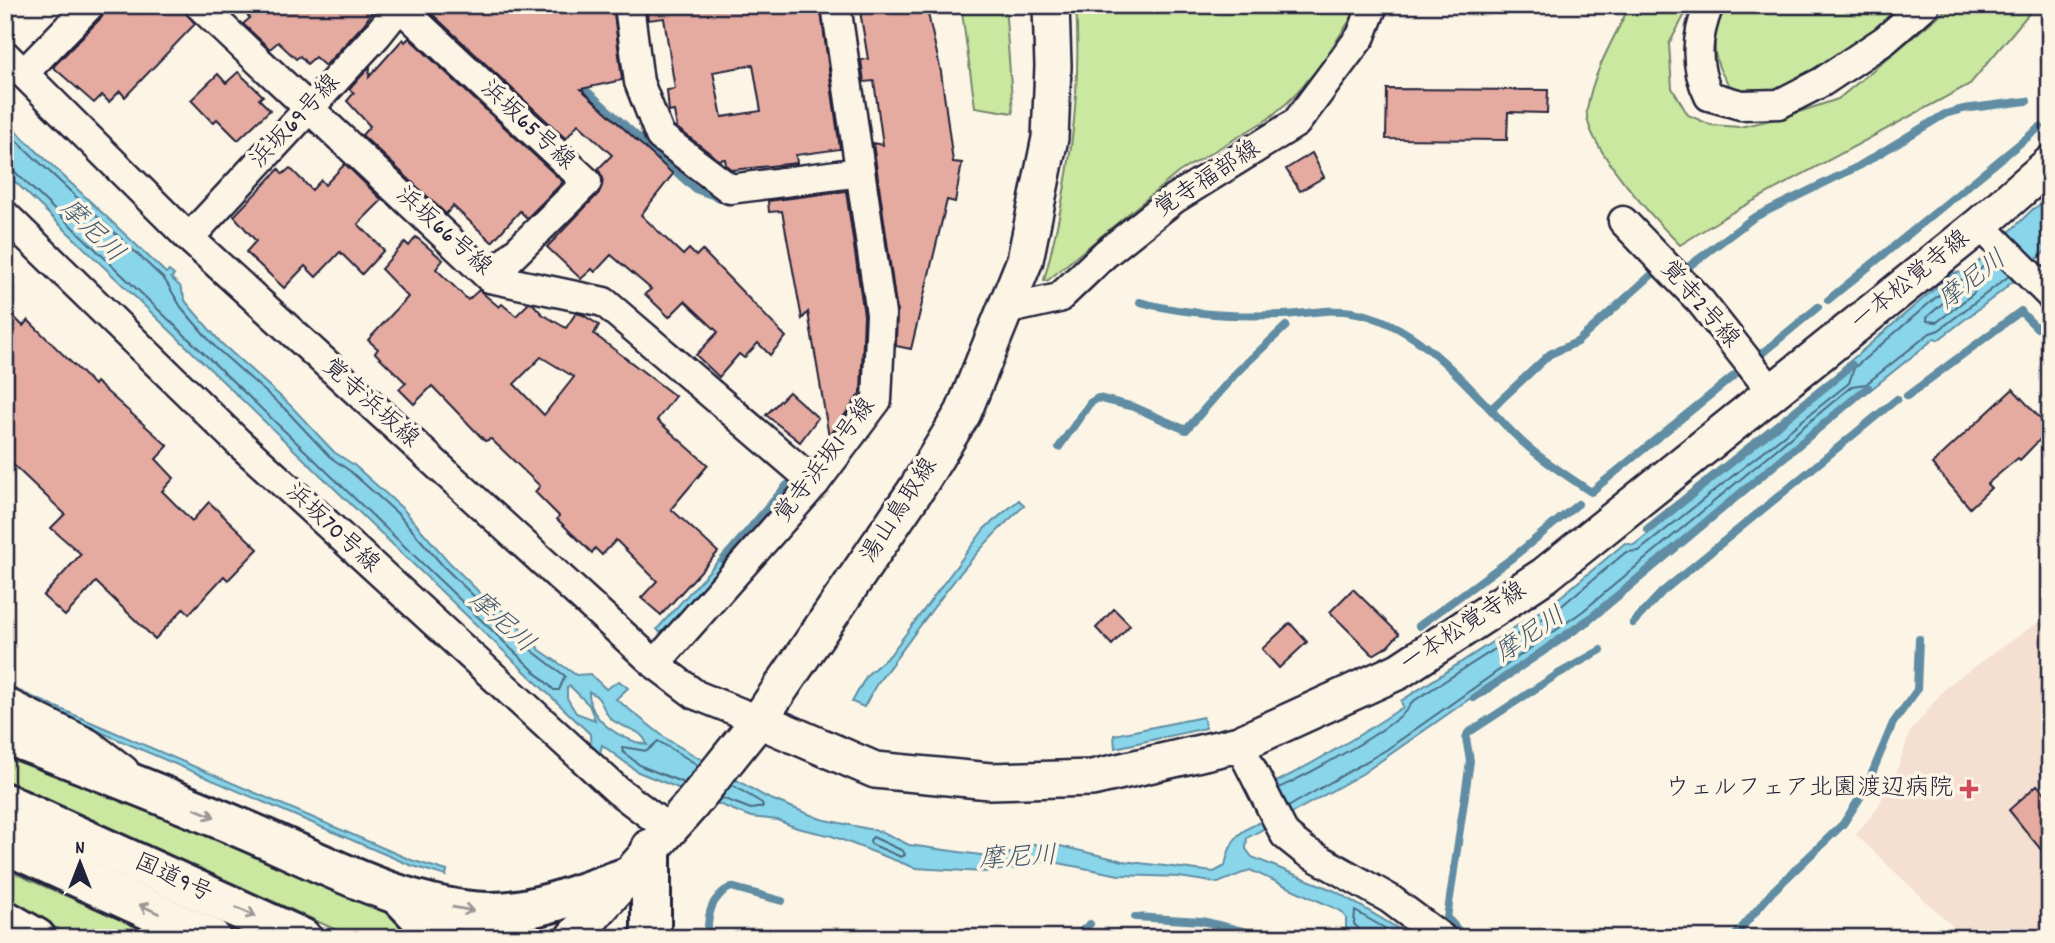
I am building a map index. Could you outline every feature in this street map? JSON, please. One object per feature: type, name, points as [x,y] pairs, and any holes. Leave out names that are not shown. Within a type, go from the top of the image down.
[{"type":"highway","points":[[5,734],[157,793],[397,894],[467,910],[506,911],[536,907],[627,877]]},
{"type":"highway","name":"国道9号","points":[[5,803],[302,938]]},
{"type":"highway","points":[[651,938],[671,828]]},
{"type":"highway","name":"国道9号","points":[[5,844],[211,938]]},
{"type":"highway","points":[[397,894],[440,938]]},
{"type":"highway","points":[[5,920],[36,938]]},
{"type":"main road","name":"湯山鳥取線","points":[[573,938],[671,828],[759,720],[917,488],[963,413],[1025,260],[1050,138],[1053,66],[1051,5]]},
{"type":"main road","name":"一本松覚寺線","points":[[759,720],[875,770],[990,781],[1092,778],[1244,756],[1399,671],[1545,575],[1772,392],[1987,231],[2050,164]]},
{"type":"street","points":[[15,64],[90,5]]},
{"type":"street","name":"浜坂66号線","points":[[199,5],[490,278],[604,302],[815,483]]},
{"type":"street","points":[[629,5],[639,82],[660,136],[730,189],[860,172]]},
{"type":"street","name":"覚寺浜坂1号線","points":[[655,664],[815,483],[877,400],[881,314],[836,5]]},
{"type":"street","name":"覚寺福部線","points":[[1005,310],[1059,298],[1105,254],[1174,199],[1296,123],[1361,36],[1373,5]]},
{"type":"street","points":[[1709,5],[1697,52],[1700,77],[1709,96],[1741,105],[1779,104],[1822,82],[1885,40],[1925,5]]},
{"type":"street","name":"浜坂69号線","points":[[189,238],[400,6]]},
{"type":"street","name":"浜坂65号線","points":[[400,6],[587,182],[490,278]]},
{"type":"street","name":"覚寺浜坂線","points":[[15,64],[189,238],[655,664],[696,695],[759,720]]},
{"type":"street","name":"浜坂70号線","points":[[5,215],[238,442],[617,790],[671,828]]},
{"type":"street","name":"覚寺2号線","points":[[1623,221],[1701,302],[1772,392]]},
{"type":"street","points":[[1987,231],[2043,288]]},
{"type":"street","points":[[5,702],[88,743],[157,793]]},
{"type":"street","points":[[1244,756],[1279,828],[1304,851],[1390,899],[1442,938]]},
{"type":"shaded area","name":"ウェルフェア北園渡辺病院","points":[[2050,614],[2050,938],[1965,938],[1856,835],[1877,808],[1897,770],[1910,732],[1947,686]]},
{"type":"green space","points":[[961,5],[1005,5],[1013,113],[975,107]]},
{"type":"green space","points":[[1076,5],[1360,5],[1317,70],[1288,102],[1268,119],[1179,172],[1047,281],[1044,280],[1060,213],[1075,110]]},
{"type":"green space","points":[[1630,5],[1690,5],[1669,44],[1672,88],[1688,115],[1711,125],[1740,127],[1784,117],[1838,99],[1952,5],[2036,5],[1970,84],[1731,213],[1680,245],[1623,181],[1596,141],[1589,124],[1587,110],[1594,83],[1604,56]]},
{"type":"green space","points":[[1723,5],[1907,5],[1876,33],[1823,67],[1773,90],[1733,89],[1725,79],[1715,49],[1716,28]]},
{"type":"green space","points":[[5,749],[400,917],[425,938],[354,938],[5,780]]},
{"type":"green space","points":[[5,869],[162,938],[76,938],[5,902]]},
{"type":"water","name":"摩尼川","points":[[5,121],[166,273],[169,271],[174,275],[171,278],[180,286],[186,302],[221,343],[290,405],[334,452],[354,465],[403,509],[449,562],[491,604],[507,613],[540,650],[576,675],[590,674],[606,689],[619,681],[628,688],[616,699],[668,740],[766,797],[821,819],[883,832],[909,845],[988,856],[1012,853],[1031,844],[1056,845],[1123,861],[1214,872],[1225,866],[1230,848],[1238,836],[1249,827],[1265,820],[1266,787],[1336,749],[1403,707],[1401,701],[1554,602],[1625,543],[1634,545],[1846,374],[1842,368],[1953,273],[1968,272],[2033,209],[2050,198],[2050,247],[2002,291],[1938,340],[1935,338],[1864,395],[1859,391],[1588,616],[1362,774],[1247,838],[1246,849],[1252,857],[1335,891],[1414,938],[1359,938],[1346,928],[1346,918],[1341,911],[1250,870],[1218,883],[1179,877],[1119,875],[1043,860],[1020,868],[983,872],[915,868],[832,836],[777,820],[751,817],[638,772],[602,745],[599,757],[591,751],[590,734],[5,172]],"holes":[[[570,686],[589,705],[595,720],[576,713],[567,698],[567,688]],[[589,692],[599,699],[610,718],[641,735],[647,745],[608,728],[594,712]]]},
{"type":"water","points":[[1019,500],[1024,506],[964,569],[876,685],[864,707],[852,702],[867,675],[890,655],[985,528]]},
{"type":"water","points":[[728,550],[733,555],[662,635],[657,629]]},
{"type":"water","points":[[5,685],[411,860],[447,871],[446,876],[410,865],[5,691]]},
{"type":"water","points":[[1203,717],[1206,728],[1115,748],[1114,735]]},
{"type":"building","points":[[106,5],[180,5],[195,24],[125,97],[120,91],[109,102],[102,95],[94,103],[53,67],[102,17]]},
{"type":"building","points":[[237,5],[377,5],[364,24],[325,66],[315,57],[307,64],[300,56],[296,59],[278,42],[270,49],[243,24],[250,18]]},
{"type":"building","points":[[429,5],[613,5],[622,80],[581,89],[673,174],[641,215],[683,255],[689,249],[696,256],[702,250],[786,337],[770,355],[758,343],[744,358],[739,354],[719,377],[696,355],[718,332],[685,301],[669,317],[645,294],[651,289],[611,255],[595,272],[592,269],[581,279],[547,247],[599,193],[603,178],[598,169],[612,155],[578,124],[566,139],[430,12]]},
{"type":"building","points":[[646,5],[820,5],[840,149],[796,155],[797,163],[732,170],[726,165],[725,159],[719,160],[677,128],[674,111],[669,112],[667,90],[675,89],[664,18],[648,20]],"holes":[[[753,65],[761,111],[722,117],[713,72]]]},
{"type":"building","points":[[859,5],[926,5],[941,72],[953,162],[962,163],[955,202],[947,200],[911,349],[896,346],[897,312],[873,143],[883,145],[874,81],[864,82],[861,60],[868,59]]},
{"type":"building","points":[[409,38],[563,182],[527,218],[520,211],[492,242],[453,206],[446,214],[362,135],[370,126],[347,101],[354,93],[349,89],[370,67],[369,77],[403,39],[405,42]]},
{"type":"building","points":[[238,72],[263,96],[259,99],[270,110],[238,140],[217,119],[213,123],[191,100],[218,74],[226,83]]},
{"type":"building","points":[[1387,89],[1548,90],[1547,113],[1508,112],[1507,140],[1386,139]]},
{"type":"building","points":[[1312,153],[1324,177],[1300,191],[1286,169]]},
{"type":"building","points":[[345,164],[382,200],[358,224],[384,250],[362,274],[340,252],[316,277],[305,266],[284,288],[246,252],[256,241],[234,216],[279,169],[283,174],[290,168],[312,190],[321,180],[325,185]]},
{"type":"building","points":[[846,191],[864,315],[861,392],[829,437],[808,312],[802,319],[782,211],[769,212],[768,201]]},
{"type":"building","points":[[416,237],[443,260],[436,269],[468,300],[479,290],[499,307],[502,304],[516,316],[529,303],[533,304],[542,314],[566,328],[576,313],[583,315],[599,325],[594,334],[675,396],[657,420],[708,465],[671,509],[718,552],[661,615],[641,598],[657,581],[616,540],[602,555],[595,548],[592,553],[557,519],[559,516],[535,492],[540,486],[491,439],[485,441],[432,386],[414,404],[399,389],[406,383],[375,353],[378,349],[368,340],[408,297],[381,269],[405,242],[409,246]],"holes":[[[541,357],[574,377],[544,415],[514,384]]]},
{"type":"building","points":[[5,308],[23,326],[28,320],[94,385],[96,382],[168,446],[156,459],[174,478],[162,491],[192,521],[209,502],[258,549],[228,580],[224,576],[189,614],[184,608],[155,639],[96,582],[65,616],[43,596],[81,554],[51,528],[65,514],[5,457]]},
{"type":"building","points":[[2013,389],[2050,429],[2020,460],[2018,458],[1987,484],[1991,488],[1970,508],[1932,464]]},
{"type":"building","points":[[789,392],[818,418],[800,442],[766,415]]},
{"type":"building","points":[[1353,589],[1399,634],[1388,646],[1373,655],[1330,612]]},
{"type":"building","points":[[1114,609],[1130,625],[1112,645],[1096,628]]},
{"type":"building","points":[[1290,623],[1307,642],[1279,668],[1262,649]]},
{"type":"building","points":[[2037,785],[2050,798],[2050,861],[2009,810]]},
{"type":"waterway","points":[[577,82],[695,189],[726,200]]},
{"type":"waterway","points":[[1684,270],[1753,218],[1859,166],[1945,114],[1963,109],[2027,101]]},
{"type":"waterway","points":[[1828,300],[2040,127]]},
{"type":"waterway","points":[[1491,409],[1550,354],[1577,342],[1658,269]]},
{"type":"waterway","points":[[1140,302],[1211,314],[1265,316],[1335,311],[1376,318],[1398,328],[1440,358],[1520,440],[1591,492],[1741,370]]},
{"type":"waterway","points":[[1755,359],[1818,307]]},
{"type":"waterway","points":[[1907,396],[2021,311]]},
{"type":"waterway","points":[[2024,315],[2037,328]]},
{"type":"waterway","points":[[1059,447],[1090,403],[1098,398],[1134,407],[1186,430],[1237,372],[1286,326]]},
{"type":"waterway","points":[[1647,529],[1852,365]]},
{"type":"waterway","name":"摩尼川","points":[[1474,698],[1587,622],[1868,387]]},
{"type":"waterway","points":[[1633,623],[1662,592],[1897,399]]},
{"type":"waterway","points":[[723,560],[787,485]]},
{"type":"waterway","points":[[1419,626],[1512,558],[1578,504]]},
{"type":"waterway","points":[[1733,938],[1773,891],[1843,824],[1865,790],[1893,723],[1917,690],[1919,639]]},
{"type":"waterway","points":[[1447,918],[1470,761],[1466,738],[1468,733],[1558,674],[1601,650]]},
{"type":"waterway","points":[[708,938],[711,908],[718,896],[731,887],[782,901]]},
{"type":"waterway","points":[[1135,917],[1202,921],[1271,938]]},
{"type":"waterway","points":[[1450,921],[1465,938]]},
{"type":"waterway","points":[[1073,938],[1090,924]]},
{"type":"place","name":"ウェルフェア北園渡辺病院","points":[[1969,789]]}]
